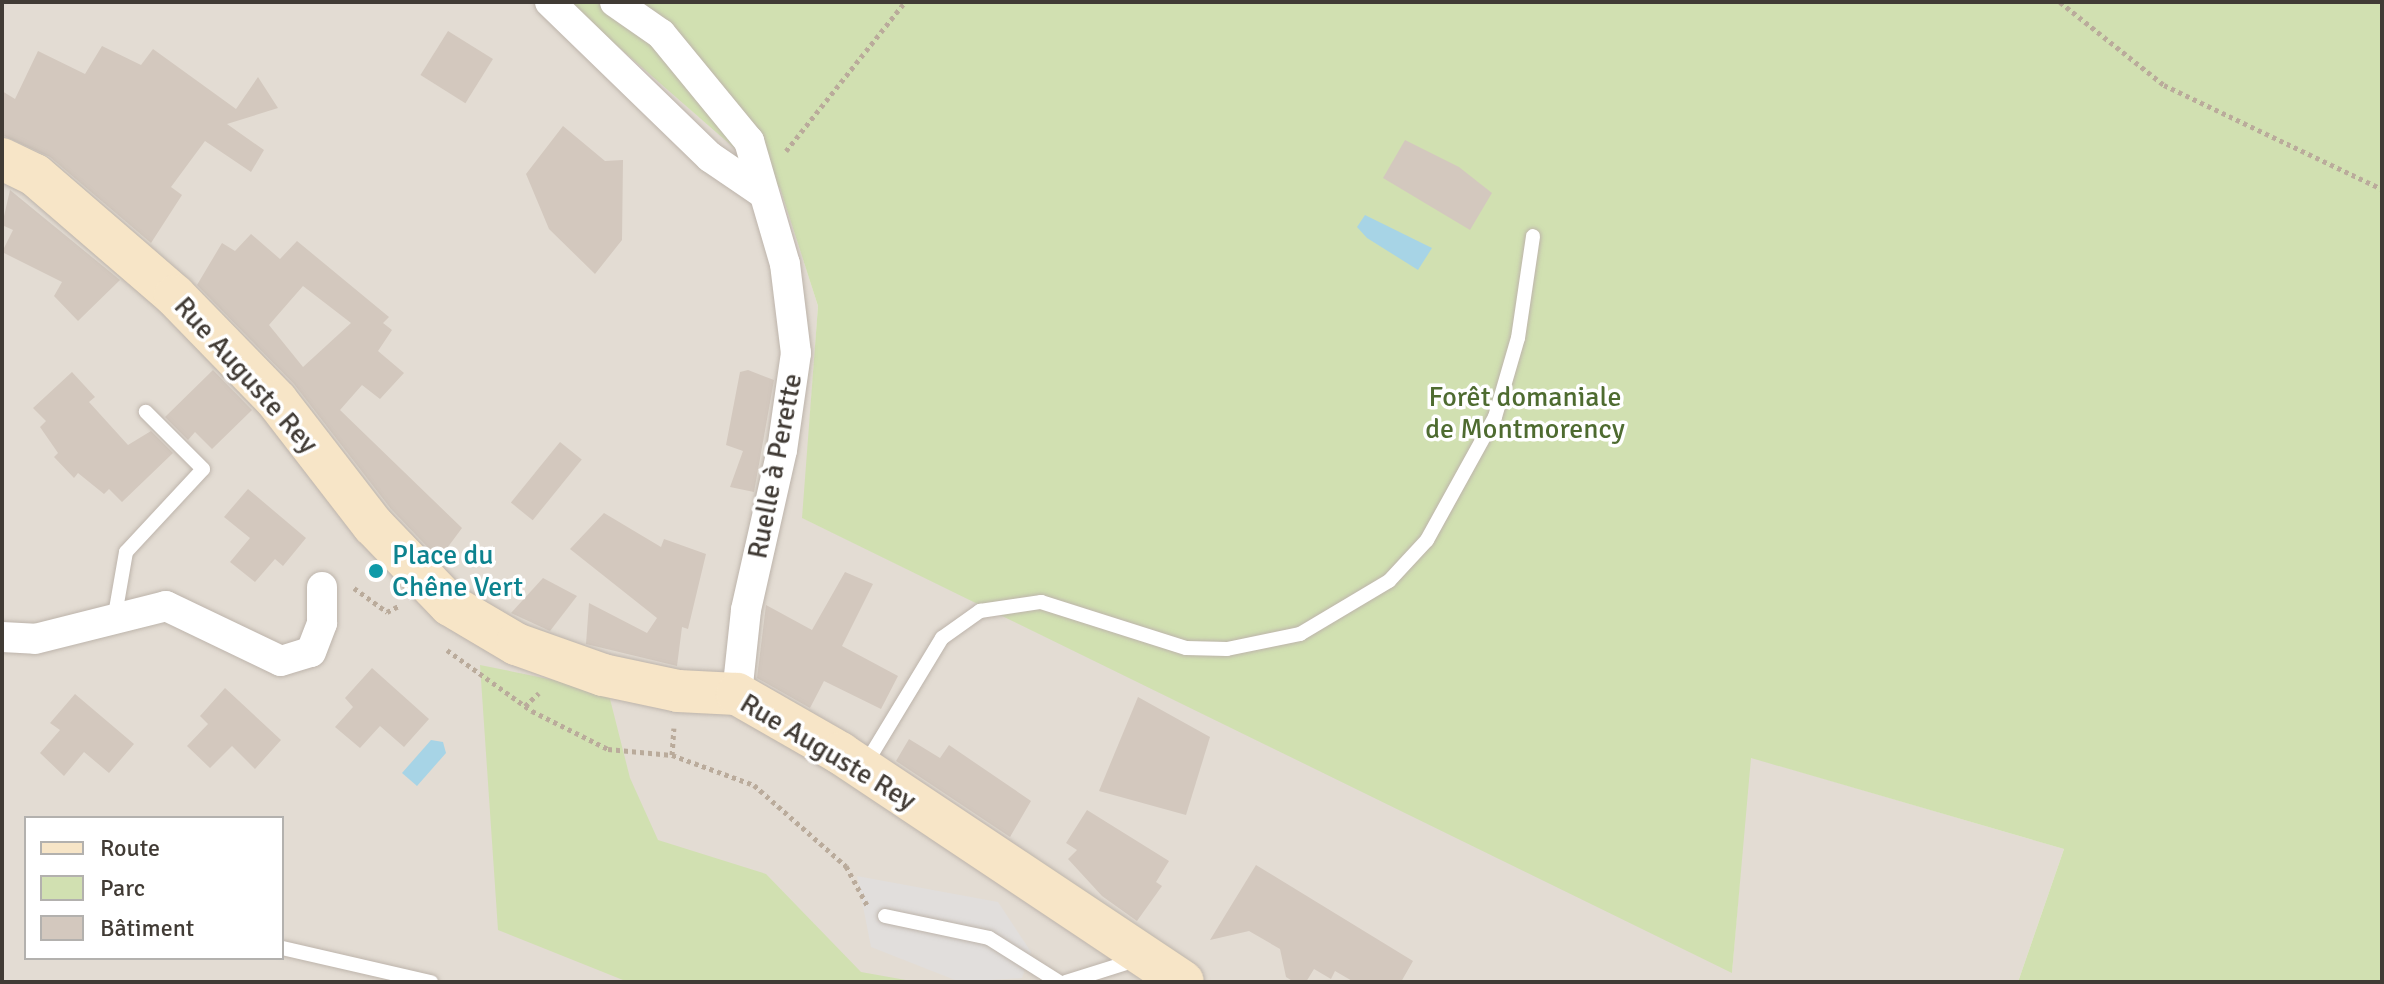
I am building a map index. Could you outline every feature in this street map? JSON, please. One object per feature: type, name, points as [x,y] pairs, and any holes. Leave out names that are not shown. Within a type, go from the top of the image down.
[{"type":"street","points":[[550,2],[710,157],[762,188]]},
{"type":"street","name":"Ruelle à Perette","points":[[615,2],[661,34],[749,141],[785,264],[796,353],[782,450],[746,610],[737,694]]},
{"type":"street","name":"Rue Auguste Rey","points":[[2,159],[35,175],[175,296],[277,401],[373,525],[450,605],[516,644],[603,675],[678,691],[737,694],[863,769],[1140,970],[1183,982]]},
{"type":"street","points":[[2,637],[35,639],[115,615],[166,606],[281,661],[311,652],[322,623],[322,587]]},
{"type":"lane","points":[[863,769],[942,638],[980,611],[1041,602],[1186,648],[1227,649],[1300,634],[1345,613],[1389,581],[1427,540],[1495,417],[1518,338],[1533,236]]},
{"type":"lane","points":[[115,615],[126,552],[203,469],[146,412]]},
{"type":"lane","points":[[885,916],[989,938],[1059,982]]},
{"type":"lane","points":[[284,948],[431,982]]},
{"type":"lane","points":[[1066,982],[1140,970]]},
{"type":"path","points":[[762,188],[905,2]]},
{"type":"path","points":[[2060,2],[2164,85],[2382,189]]},
{"type":"path","points":[[358,591],[387,612],[400,606]]},
{"type":"path","points":[[672,755],[674,725]]},
{"type":"path","points":[[608,749],[672,755],[754,785],[846,866],[864,903],[885,916]]},
{"type":"shaded area","points":[[2,2],[567,2],[780,187],[818,306],[803,518],[1732,972],[1750,757],[2064,849],[2018,982],[2,982]]},
{"type":"shaded area","points":[[857,876],[998,902],[1031,952],[1022,978],[960,982],[871,947]]},
{"type":"green space","name":"Forêt domaniale de Montmorency","points":[[567,2],[2382,2],[2382,982],[2018,982],[2064,849],[1751,758],[1732,973],[802,518],[818,306],[780,188]]},
{"type":"green space","points":[[480,665],[608,691],[630,778],[658,840],[766,874],[861,972],[917,982],[628,982],[498,930]]},
{"type":"water","points":[[1365,215],[1432,248],[1418,270],[1367,238],[1357,227]]},
{"type":"water","points":[[431,740],[443,742],[446,753],[417,786],[402,773]]},
{"type":"building","points":[[448,31],[493,59],[465,103],[420,75]]},
{"type":"building","points":[[102,46],[141,65],[153,49],[236,109],[258,77],[278,108],[227,124],[264,150],[251,172],[205,141],[171,187],[182,195],[151,243],[50,157],[2,135],[2,91],[15,99],[38,51],[85,74]]},
{"type":"building","points":[[563,126],[605,161],[623,160],[622,240],[595,274],[549,229],[526,174]]},
{"type":"building","points":[[1405,140],[1459,167],[1492,193],[1470,230],[1383,178]]},
{"type":"building","points":[[10,190],[120,280],[78,321],[54,296],[62,282],[2,252],[13,230],[2,225]]},
{"type":"building","points":[[251,234],[280,259],[297,241],[389,317],[383,323],[392,330],[378,351],[404,373],[380,399],[362,385],[340,410],[462,528],[439,559],[391,509],[294,384],[197,285],[222,243],[235,251]],"holes":[[[303,286],[351,323],[303,367],[269,325]]]},
{"type":"building","points":[[213,370],[252,410],[212,449],[195,432],[188,440],[165,417]]},
{"type":"building","points":[[748,370],[774,380],[754,492],[730,487],[743,451],[726,445],[740,372]]},
{"type":"building","points":[[72,372],[95,397],[89,402],[128,445],[151,431],[173,453],[122,502],[109,489],[104,494],[78,473],[74,478],[54,457],[58,453],[40,427],[46,421],[33,408]]},
{"type":"building","points":[[560,442],[582,460],[533,520],[511,503]]},
{"type":"building","points":[[248,489],[306,538],[283,566],[275,559],[255,582],[230,562],[250,538],[224,517]]},
{"type":"building","points":[[604,513],[661,547],[664,539],[706,554],[688,629],[682,627],[677,666],[586,644],[589,603],[647,633],[657,618],[570,549]]},
{"type":"building","points":[[845,572],[873,584],[842,646],[898,676],[881,709],[824,681],[810,708],[757,678],[766,605],[812,630]]},
{"type":"building","points":[[543,578],[577,596],[550,631],[511,613]]},
{"type":"building","points":[[372,668],[429,719],[404,747],[380,726],[360,748],[335,727],[353,707],[345,698]]},
{"type":"building","points":[[225,688],[281,740],[255,769],[232,746],[210,768],[187,746],[208,724],[200,716]]},
{"type":"building","points":[[75,694],[134,744],[109,773],[84,752],[64,776],[40,753],[60,730],[50,723]]},
{"type":"building","points":[[1138,697],[1210,737],[1186,815],[1099,791]]},
{"type":"building","points":[[909,739],[940,758],[949,745],[1031,801],[1010,837],[896,761]]},
{"type":"building","points":[[1087,810],[1169,861],[1156,882],[1162,886],[1137,921],[1102,896],[1068,859],[1077,850],[1066,843]]},
{"type":"building","points":[[1256,865],[1413,961],[1401,982],[1354,982],[1335,971],[1331,979],[1314,969],[1306,982],[1294,982],[1286,977],[1280,949],[1249,931],[1210,940]]},
{"type":"place","name":"Place du Chêne Vert","points":[[376,571]]}]
